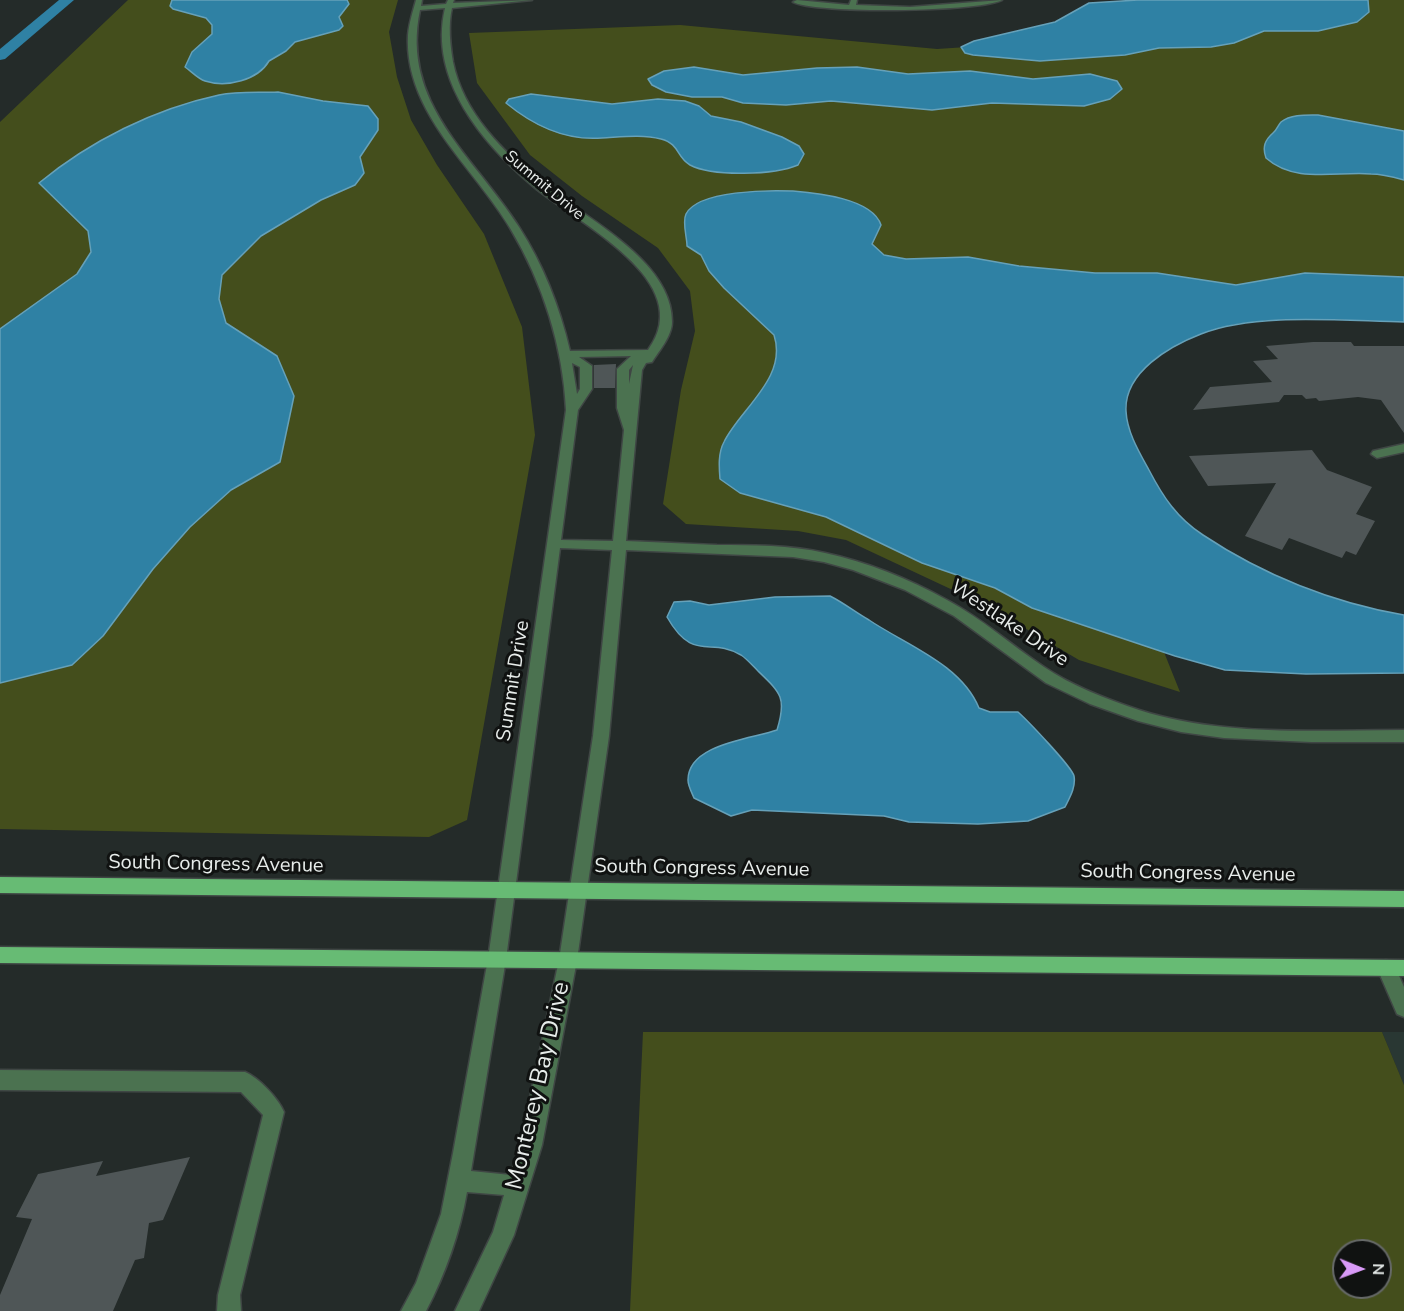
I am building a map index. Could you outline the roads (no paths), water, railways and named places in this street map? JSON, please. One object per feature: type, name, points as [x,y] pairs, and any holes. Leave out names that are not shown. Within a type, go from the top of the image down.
[{"type":"main road","name":"South Congress Avenue","points":[[0,885],[1404,899]]},
{"type":"main road","points":[[0,955],[1395,968]]},
{"type":"street","points":[[417,4],[529,0]]},
{"type":"street","points":[[796,2],[853,3],[910,9],[999,0]]},
{"type":"street","name":"Summit Drive","points":[[450,3],[446,24],[448,59],[462,96],[478,123],[529,177],[628,252],[648,273],[659,289],[667,324],[648,360],[641,408],[632,436],[601,736],[568,960]]},
{"type":"street","name":"Summit Drive","points":[[417,4],[411,21],[411,42],[413,68],[419,87],[446,136],[516,229],[531,257],[566,354],[572,382],[572,410],[556,544],[526,734],[497,959]]},
{"type":"street","points":[[566,354],[653,352]]},
{"type":"street","name":"Summit Drive","points":[[632,436],[623,408],[623,369],[633,359],[653,352]]},
{"type":"street","points":[[1377,454],[1404,448]]},
{"type":"street","name":"Westlake Drive","points":[[556,544],[794,551],[878,574],[938,600],[975,623],[1017,657],[1059,683],[1128,714],[1172,726],[1239,735],[1404,736]]},
{"type":"street","points":[[413,1311],[425,1289],[452,1214],[497,959]]},
{"type":"street","name":"Monterey Bay Drive","points":[[467,1311],[503,1235],[531,1145],[568,960]]},
{"type":"street","points":[[1395,968],[1404,1008]]},
{"type":"street","points":[[0,1080],[245,1082],[274,1112],[229,1295],[229,1311]]},
{"type":"street","points":[[458,1180],[518,1186]]},
{"type":"water","points":[[172,0],[347,0],[349,4],[339,17],[343,26],[339,30],[295,42],[250,78],[223,84],[202,80],[185,67],[192,52],[212,34],[212,25],[206,18],[173,9],[170,6]]},
{"type":"water","points":[[1138,0],[1368,0],[1369,12],[1357,22],[1318,31],[1264,31],[1234,43],[1211,47],[1159,48],[1125,55],[1040,61],[973,55],[965,53],[961,47],[974,41],[1055,22],[1089,3]]},
{"type":"water","points":[[694,67],[743,75],[817,68],[857,67],[908,74],[970,71],[1033,79],[1090,74],[1117,81],[1122,89],[1110,99],[1084,106],[992,103],[932,110],[831,101],[786,105],[743,103],[722,97],[692,97],[666,92],[652,85],[648,79],[664,71]]},
{"type":"water","points":[[278,92],[323,101],[368,106],[378,119],[378,130],[360,157],[364,173],[355,185],[321,200],[261,236],[222,275],[219,299],[226,323],[277,356],[294,396],[280,462],[231,490],[190,527],[153,569],[103,636],[72,665],[0,683],[0,329],[77,274],[91,252],[88,231],[39,183],[101,140],[147,118],[195,101],[226,94]]},
{"type":"water","points":[[531,94],[612,104],[658,99],[685,101],[699,106],[711,116],[741,122],[782,137],[799,146],[804,154],[798,165],[775,171],[728,173],[700,169],[686,162],[675,147],[667,141],[639,136],[575,137],[539,125],[506,103],[509,99]]},
{"type":"water","points":[[1318,115],[1404,131],[1404,180],[1375,174],[1303,174],[1277,166],[1266,158],[1265,144],[1281,122],[1294,116]]},
{"type":"water","points":[[793,191],[842,199],[867,209],[876,216],[881,225],[872,244],[884,255],[906,259],[968,257],[1019,266],[1095,273],[1157,273],[1236,285],[1305,273],[1404,277],[1404,322],[1273,320],[1223,327],[1201,334],[1163,353],[1151,362],[1133,384],[1127,397],[1126,411],[1134,442],[1165,498],[1186,521],[1203,535],[1250,563],[1299,586],[1351,603],[1404,615],[1404,673],[1306,674],[1225,670],[1175,656],[1032,608],[995,588],[922,563],[826,517],[740,493],[720,479],[719,460],[722,446],[731,430],[769,379],[777,351],[774,335],[724,288],[709,271],[701,255],[687,246],[685,217],[693,206],[719,196],[735,193]]},
{"type":"water","points":[[830,596],[946,667],[971,693],[979,708],[990,712],[1018,712],[1058,754],[1074,776],[1071,796],[1065,807],[1028,821],[978,824],[909,822],[884,816],[752,810],[731,816],[694,798],[688,780],[691,768],[698,758],[737,740],[777,730],[781,703],[772,685],[741,655],[730,650],[694,645],[686,640],[667,617],[674,602],[690,601],[709,605],[775,597]]},
{"type":"waterway","points":[[0,56],[67,0]]}]
